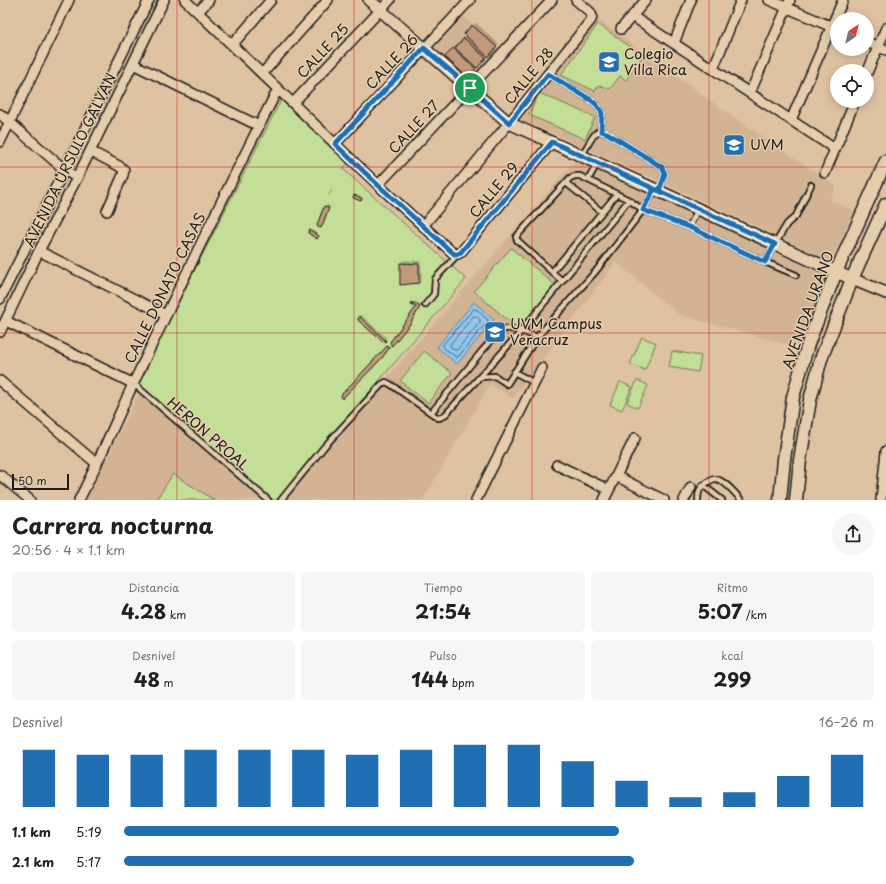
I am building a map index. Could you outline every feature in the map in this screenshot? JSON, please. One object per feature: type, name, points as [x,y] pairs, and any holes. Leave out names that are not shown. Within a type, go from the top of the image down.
[{"type":"main road","name":"AVENIDA URANO","points":[[780,500],[793,396],[808,344],[836,272],[886,161]]},
{"type":"main road","name":"AVENIDA URANO","points":[[796,500],[800,460],[810,400],[821,359],[852,279],[886,204]]},
{"type":"street","points":[[0,142],[69,0]]},
{"type":"street","name":"AVENIDA URSULO GALVAN","points":[[0,299],[149,0]]},
{"type":"street","name":"AVENIDA URSULO GALVAN","points":[[0,332],[164,0]]},
{"type":"street","points":[[184,0],[378,185],[454,254],[458,254]]},
{"type":"street","points":[[198,12],[209,0]]},
{"type":"street","points":[[232,45],[271,0]]},
{"type":"street","points":[[262,74],[328,0]]},
{"type":"street","points":[[370,0],[509,123],[836,272],[886,292]]},
{"type":"street","name":"CALLE 25","points":[[293,104],[390,0]]},
{"type":"street","name":"CALLE 26","points":[[335,144],[470,0]]},
{"type":"street","name":"CALLE 27","points":[[378,185],[552,0]]},
{"type":"street","name":"CALLE 28","points":[[423,226],[509,123],[591,20],[592,16],[590,12],[576,0]]},
{"type":"street","points":[[621,29],[646,0]]},
{"type":"street","points":[[674,43],[691,0]]},
{"type":"street","points":[[713,69],[741,0]]},
{"type":"street","points":[[769,0],[788,4],[830,26]]},
{"type":"street","points":[[839,12],[843,0]]},
{"type":"street","points":[[750,93],[788,4]]},
{"type":"street","points":[[632,16],[835,149]]},
{"type":"street","points":[[872,64],[882,48],[886,28]]},
{"type":"street","points":[[791,120],[830,37]]},
{"type":"street","points":[[133,64],[259,126]]},
{"type":"street","name":"CALLE DONATO CASAS","points":[[80,500],[166,315],[278,89]]},
{"type":"street","points":[[824,173],[852,108]]},
{"type":"street","points":[[0,114],[65,170],[77,178]]},
{"type":"street","name":"CALLE 29","points":[[458,254],[552,142]]},
{"type":"street","points":[[90,152],[124,170],[124,176],[107,211]]},
{"type":"street","points":[[40,251],[166,315]]},
{"type":"street","points":[[6,321],[134,384]]},
{"type":"street","points":[[477,500],[542,368]]},
{"type":"street","points":[[0,381],[97,464]]},
{"type":"street","points":[[604,500],[635,438]]},
{"type":"street","points":[[881,500],[886,451]]},
{"type":"street","points":[[557,465],[664,500]]},
{"type":"street","points":[[0,475],[30,500]]},
{"type":"street","points":[[613,483],[650,500]]},
{"type":"street","points":[[684,500],[691,487]]},
{"type":"lane","points":[[548,74],[597,105],[602,113],[601,131]]},
{"type":"lane","points":[[480,377],[494,376],[506,384],[537,337],[596,272],[643,210],[665,174],[662,167],[607,133],[601,131],[597,132],[592,138],[582,156]]},
{"type":"lane","points":[[588,180],[598,163]]},
{"type":"lane","points":[[562,281],[517,240],[516,237],[570,178],[575,176],[580,176],[617,194],[643,210],[689,227],[796,275]]},
{"type":"lane","points":[[566,183],[602,212]]},
{"type":"lane","points":[[765,262],[787,224],[796,216],[811,185]]},
{"type":"lane","points":[[552,272],[617,194]]},
{"type":"lane","points":[[281,500],[324,447],[382,384],[386,382],[390,384],[438,418],[446,414],[521,331],[629,200]]},
{"type":"lane","points":[[689,227],[698,209]]},
{"type":"lane","points":[[424,305],[434,294],[435,279],[458,254]]},
{"type":"lane","points":[[431,413],[501,330],[509,328],[537,337]]},
{"type":"lane","points":[[514,372],[535,383]]},
{"type":"lane","name":"HERON PROAL","points":[[134,384],[268,500]]},
{"type":"lane","points":[[698,500],[698,493],[703,485],[713,479],[724,482],[742,500]]},
{"type":"lane","points":[[703,485],[722,500]]},
{"type":"shaded area","points":[[460,13],[498,48],[469,79],[431,44]]},
{"type":"shaded area","points":[[596,18],[719,107],[836,186],[830,200],[855,211],[831,261],[666,184],[517,118]]},
{"type":"shaded area","name":"UVM Campus Veracruz","points":[[575,161],[834,274],[801,348],[680,315],[616,262],[513,398],[490,384],[423,500],[283,500],[406,356]]},
{"type":"shaded area","points":[[140,392],[265,500],[86,500]]},
{"type":"green space","points":[[598,24],[643,56],[626,80],[620,76],[610,89],[599,85],[595,91],[561,75]]},
{"type":"green space","points":[[539,93],[595,117],[585,139],[529,115]]},
{"type":"green space","points":[[282,98],[348,162],[343,169],[466,279],[277,500],[273,500],[137,384]]},
{"type":"green space","points":[[511,248],[555,285],[518,329],[474,291]]},
{"type":"green space","points":[[642,337],[656,343],[645,370],[630,364]]},
{"type":"green space","points":[[424,351],[452,373],[428,403],[400,381]]},
{"type":"green space","points":[[672,351],[701,356],[698,372],[669,367]]},
{"type":"green space","points":[[637,380],[648,385],[638,408],[627,403]]},
{"type":"green space","points":[[620,382],[632,387],[622,410],[610,405]]},
{"type":"green space","points":[[173,474],[214,500],[156,500]]},
{"type":"water","points":[[474,302],[494,320],[457,364],[437,347]]},
{"type":"building","points":[[472,25],[497,47],[488,57],[464,34]]},
{"type":"building","points":[[464,38],[486,58],[477,68],[455,48]]},
{"type":"building","points":[[453,48],[476,69],[468,78],[445,57]]},
{"type":"building","points":[[354,195],[362,198],[361,201],[353,198]]},
{"type":"building","points":[[324,206],[329,208],[321,228],[317,225]]},
{"type":"building","points":[[310,230],[319,236],[317,239],[308,233]]},
{"type":"building","points":[[400,263],[419,264],[419,283],[400,285]]},
{"type":"building","points":[[412,302],[420,307],[410,324],[392,346],[390,342],[416,307],[411,305]]},
{"type":"building","points":[[359,316],[386,341],[384,343],[358,320]]},
{"type":"building","points":[[387,346],[389,348],[382,358],[342,399],[341,395]]},
{"type":"place","name":"Colegio Villa Rica","points":[[609,62]]},
{"type":"place","name":"UVM","points":[[734,145]]},
{"type":"place","name":"UVM Campus Veracruz","points":[[495,332]]},
{"type":"route","points":[[470,88],[424,48],[335,144],[454,254],[461,252],[552,142],[654,189],[775,244],[765,262],[689,227],[643,210],[654,189],[659,191],[665,174],[662,167],[607,133],[601,131],[602,113],[597,105],[548,74],[509,123],[470,88]]}]
